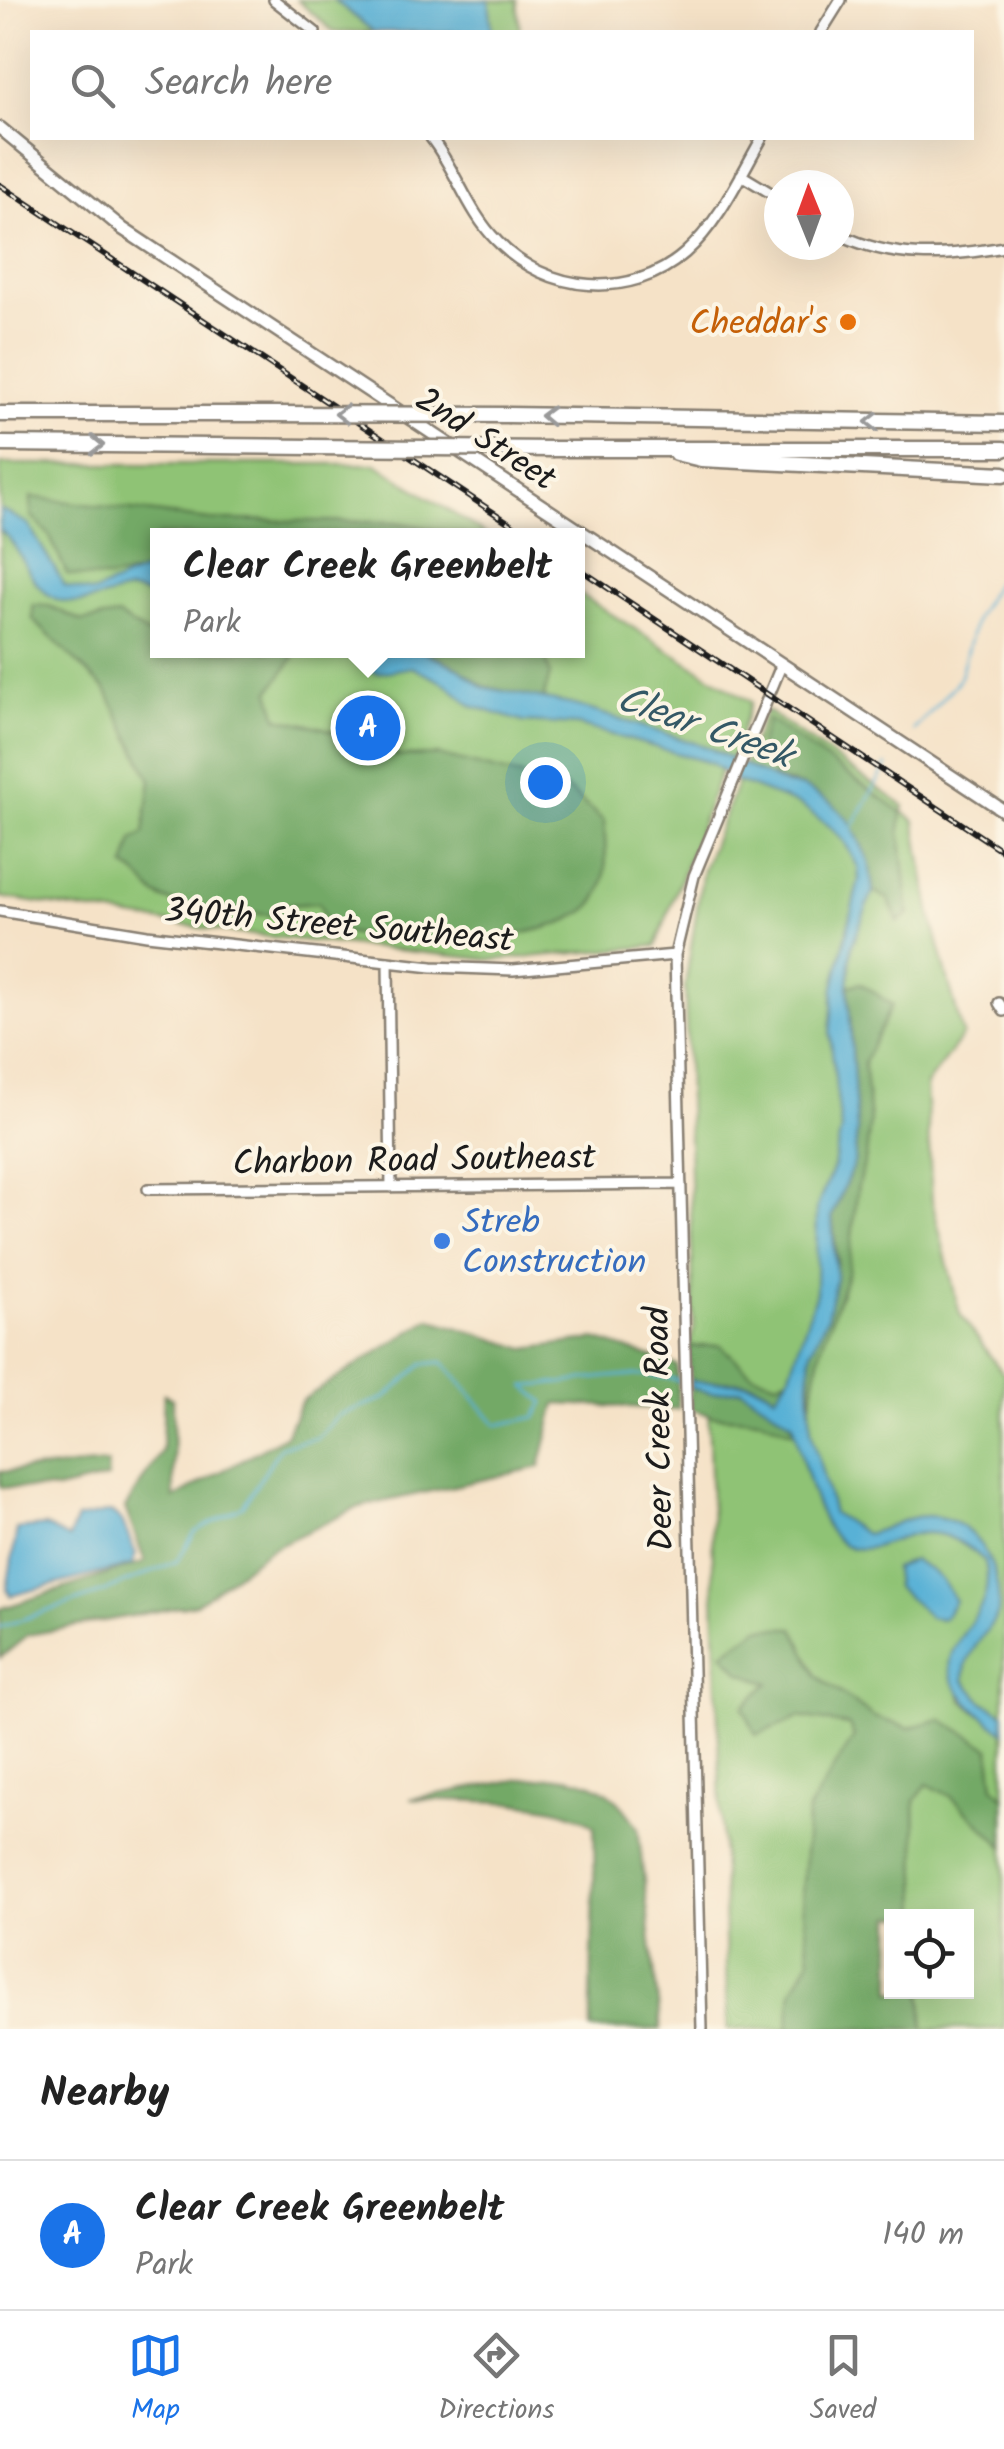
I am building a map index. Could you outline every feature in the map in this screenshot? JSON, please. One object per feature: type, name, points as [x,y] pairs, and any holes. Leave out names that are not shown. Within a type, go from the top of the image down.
[{"type":"highway","points":[[0,414],[509,415],[909,422],[1004,419]]},
{"type":"highway","points":[[0,444],[1004,449]]},
{"type":"highway","points":[[651,448],[701,459],[1004,474]]},
{"type":"main road","name":"2nd Street","points":[[0,128],[123,229],[573,528]]},
{"type":"main road","name":"2nd Street","points":[[585,536],[1004,811]]},
{"type":"street","points":[[274,0],[312,30]]},
{"type":"street","points":[[822,30],[840,0]]},
{"type":"street","points":[[431,140],[478,218],[499,244],[542,274],[588,285],[622,283],[672,263],[700,238],[761,140]]},
{"type":"street","points":[[741,175],[764,189]]},
{"type":"street","points":[[854,240],[888,253],[913,256],[1004,247]]},
{"type":"street","name":"Deer Creek Road","points":[[702,2029],[675,955],[694,876],[745,744],[781,666]]},
{"type":"street","name":"340th Street Southeast","points":[[0,911],[147,934],[388,962],[513,970],[675,955]]},
{"type":"street","points":[[388,962],[391,1187]]},
{"type":"street","name":"Charbon Road Southeast","points":[[148,1189],[680,1184]]},
{"type":"green space","points":[[297,0],[517,0],[520,30],[332,30]]},
{"type":"green space","points":[[0,464],[376,464],[476,528],[150,528],[150,658],[585,658],[585,597],[751,702],[732,760],[726,757],[656,946],[493,960],[235,933],[0,897]]},
{"type":"green space","points":[[31,497],[209,520],[396,522],[428,528],[150,528],[150,574],[93,578],[67,574],[49,535],[31,515]]},
{"type":"green space","points":[[33,605],[49,606],[82,621],[118,616],[150,635],[150,658],[293,658],[270,691],[278,718],[324,728],[399,756],[438,755],[565,787],[604,821],[606,850],[601,890],[583,912],[535,930],[474,940],[418,942],[329,929],[319,903],[288,905],[281,916],[196,908],[165,899],[125,867],[133,840],[144,833],[151,780],[106,690],[33,620]]},
{"type":"green space","points":[[438,658],[546,658],[550,674],[543,701],[483,686],[458,667]]},
{"type":"green space","points":[[766,710],[904,806],[903,812],[915,821],[931,916],[963,1035],[926,1085],[932,1201],[960,1314],[1004,1375],[1004,1714],[982,1701],[964,1681],[965,1666],[953,1664],[962,1700],[1004,1732],[1004,2029],[728,2029],[706,1347],[689,1347],[694,1328],[685,986],[703,869]]},
{"type":"green space","points":[[768,719],[902,812],[900,830],[909,914],[898,922],[888,899],[873,891],[866,858],[844,817],[805,788],[774,779],[769,754],[759,745]]},
{"type":"green space","points":[[861,983],[892,1005],[864,1062],[870,1121],[866,1157],[858,1185],[848,1272],[821,1348],[810,1410],[811,1351],[827,1317],[837,1260],[832,1216],[854,1163],[857,1130],[848,986]]},
{"type":"green space","points":[[430,1319],[526,1349],[595,1339],[677,1365],[678,1409],[556,1404],[540,1467],[359,1507],[270,1549],[196,1604],[28,1635],[0,1658],[0,1609],[145,1562],[125,1508],[162,1450],[164,1394],[173,1399],[174,1498],[286,1435],[302,1400]]},
{"type":"green space","points":[[720,1345],[752,1374],[777,1382],[789,1377],[775,1397],[745,1382],[690,1380],[689,1347]]},
{"type":"green space","points":[[690,1387],[739,1389],[756,1395],[781,1411],[796,1433],[760,1419],[713,1416],[690,1409]]},
{"type":"green space","points":[[107,1463],[108,1478],[57,1490],[0,1487],[0,1472]]},
{"type":"green space","points":[[759,1628],[794,1628],[817,1676],[874,1717],[909,1728],[940,1719],[989,1747],[994,1787],[1004,1797],[1004,1847],[952,1797],[927,1784],[915,1801],[918,1909],[884,1909],[884,1999],[922,1999],[924,2029],[788,2029],[792,1991],[810,1959],[802,1897],[808,1810],[854,1737],[849,1725],[799,1717],[756,1735],[743,1707],[769,1683],[741,1673],[723,1653]]},
{"type":"green space","points":[[567,1777],[591,1783],[609,1794],[638,1828],[661,2029],[591,2029],[594,1827],[580,1817],[534,1805],[410,1799],[522,1779]]},
{"type":"water","points":[[334,0],[489,0],[492,30],[372,30]]},
{"type":"water","points":[[0,509],[28,524],[65,586],[93,593],[142,571],[150,574],[150,596],[132,591],[76,603],[55,598],[38,585],[0,530]]},
{"type":"water","points":[[353,658],[437,658],[459,668],[483,687],[575,705],[707,747],[786,785],[803,787],[833,804],[850,822],[869,861],[873,891],[852,945],[848,986],[857,1130],[854,1163],[832,1216],[836,1278],[827,1317],[811,1351],[811,1430],[833,1513],[865,1534],[908,1519],[946,1519],[962,1527],[987,1554],[998,1592],[998,1613],[972,1653],[964,1680],[982,1701],[1004,1714],[1004,1732],[969,1703],[953,1680],[950,1661],[956,1644],[979,1609],[986,1588],[985,1561],[962,1544],[936,1534],[916,1534],[869,1548],[847,1546],[836,1539],[821,1516],[793,1423],[741,1389],[711,1393],[690,1387],[690,1380],[744,1383],[775,1396],[789,1377],[816,1293],[817,1207],[834,1165],[841,1129],[830,1034],[834,987],[859,879],[858,867],[844,841],[800,805],[736,781],[711,763],[578,725],[523,722],[472,706],[446,684],[412,667],[378,673],[360,666]]},
{"type":"water","points":[[111,1512],[122,1521],[136,1554],[132,1565],[10,1596],[7,1589],[17,1529],[45,1526],[69,1538],[77,1519]]},
{"type":"water","points":[[913,1560],[938,1576],[955,1601],[943,1619],[930,1617],[896,1587],[894,1568]]},
{"type":"waterway","points":[[913,731],[959,680],[976,617],[1004,570]]},
{"type":"waterway","points":[[851,829],[887,765]]},
{"type":"waterway","points":[[0,1627],[101,1593],[177,1561],[195,1532],[243,1506],[281,1446],[317,1438],[339,1415],[385,1398],[423,1364],[443,1362],[497,1425],[536,1417],[544,1402],[525,1386],[644,1375],[684,1382]]},
{"type":"railway","points":[[0,185],[517,528]]},
{"type":"railway","points":[[585,573],[1004,852]]},
{"type":"place","name":"Cheddar's","points":[[848,322]]},
{"type":"place","name":"Clear Creek Greenbelt","points":[[368,728]]},
{"type":"place","name":"Streb Construction","points":[[442,1241]]},
{"type":"water label","name":"Clear Creek","points":[[705,726]]}]
